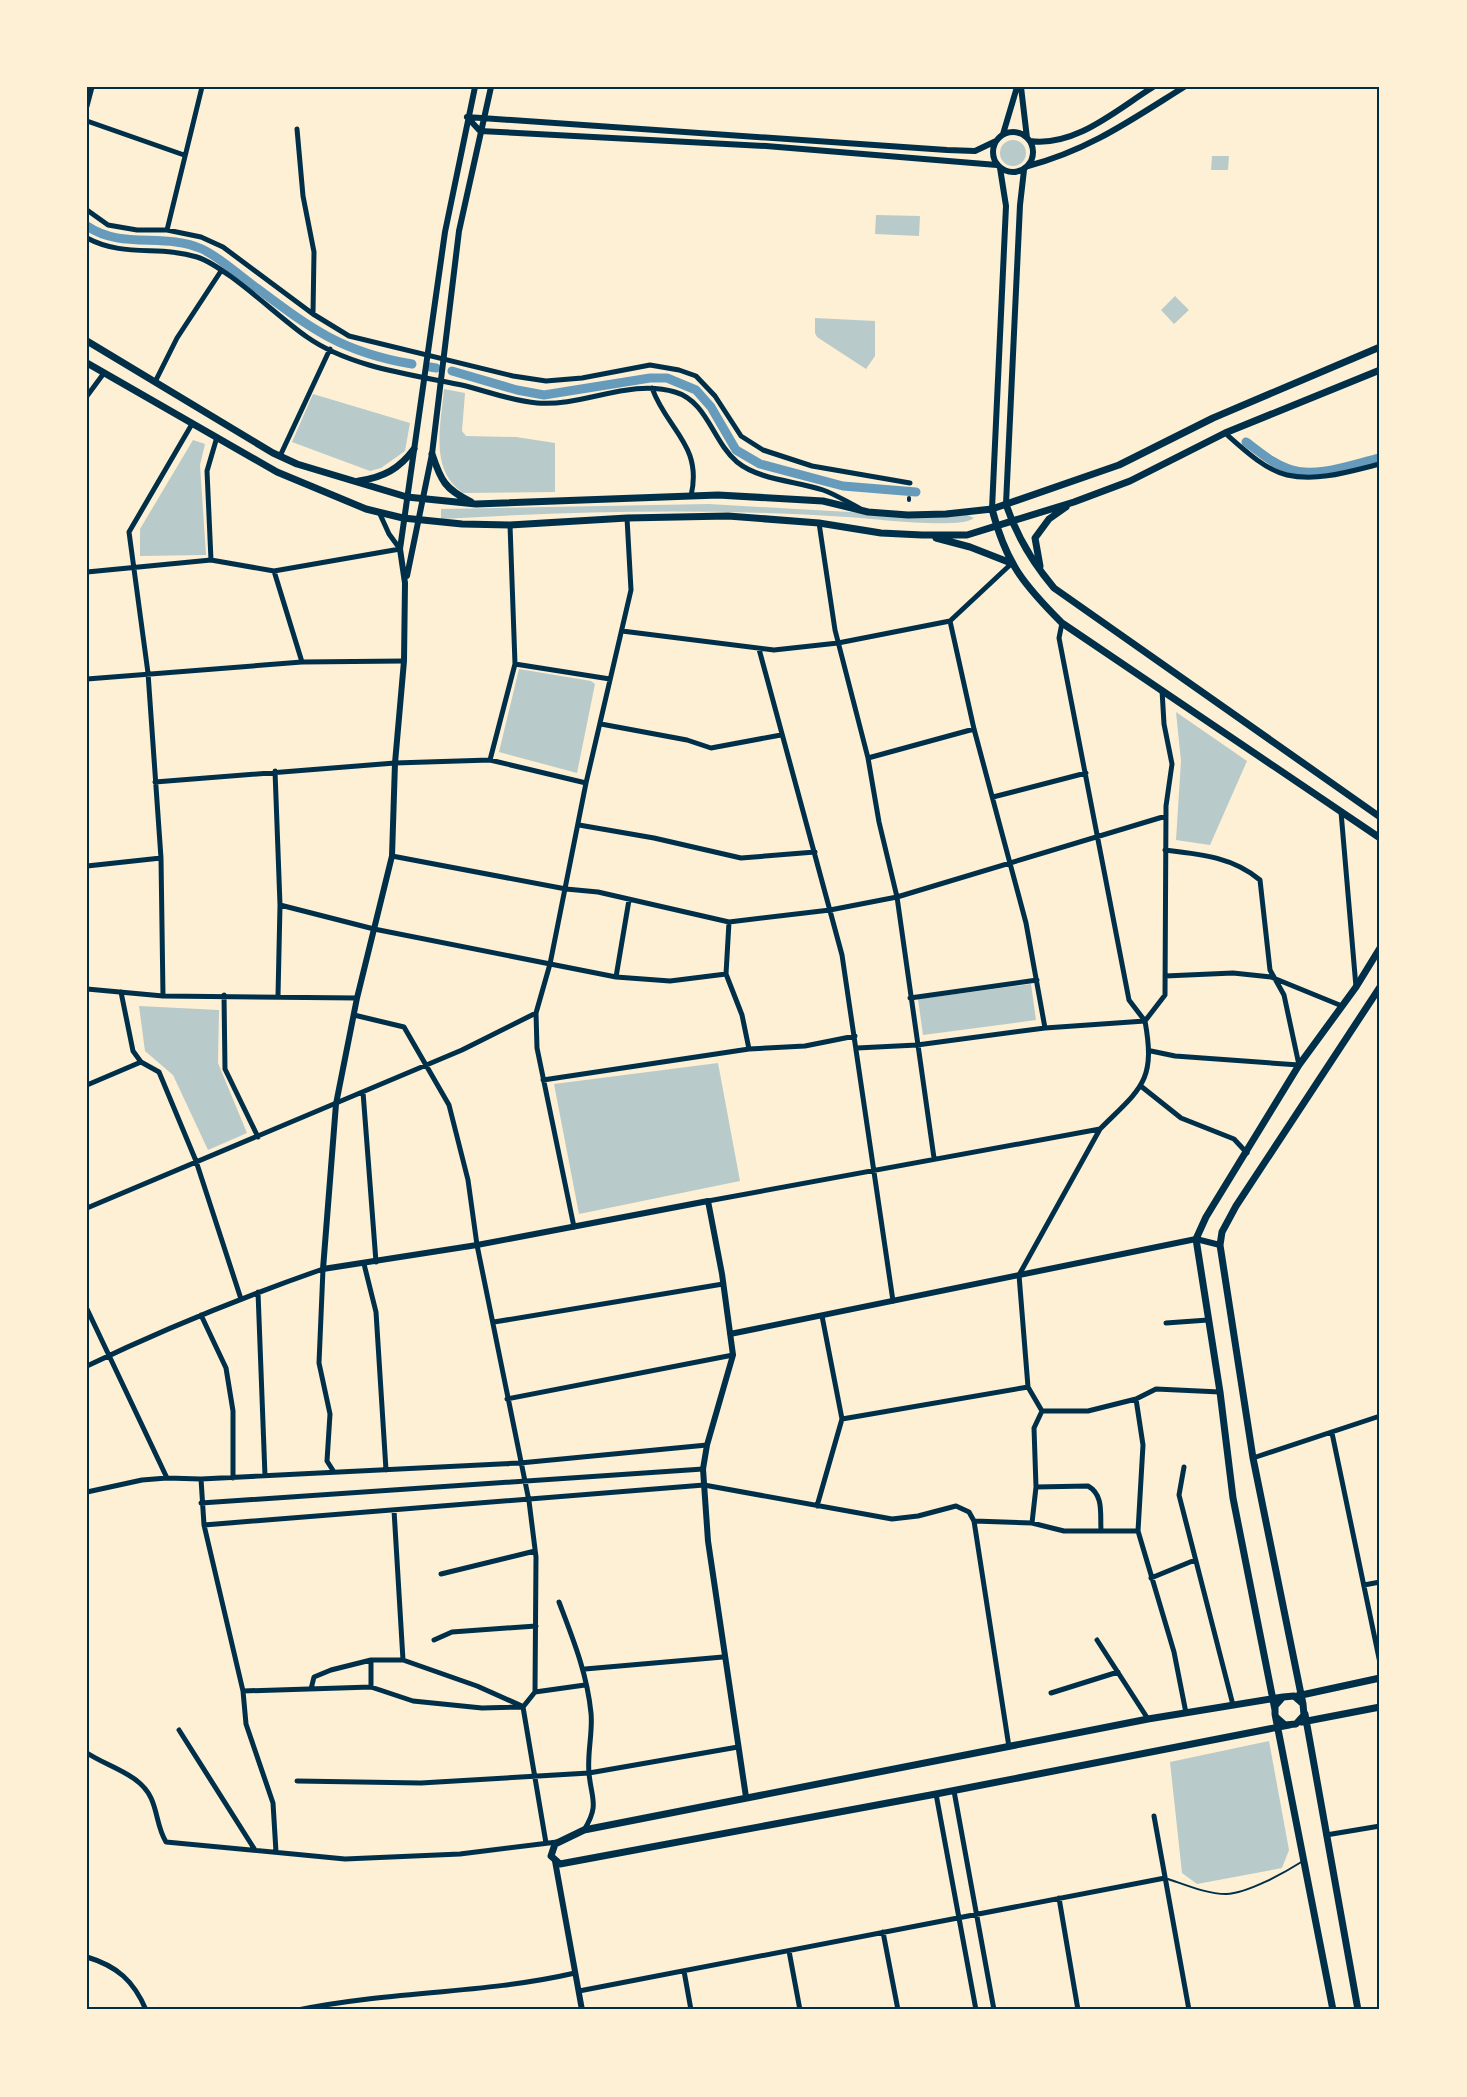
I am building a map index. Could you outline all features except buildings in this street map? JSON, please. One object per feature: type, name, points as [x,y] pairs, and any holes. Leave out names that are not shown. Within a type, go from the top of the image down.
[{"type":"main road","points":[[87,341],[280,456],[407,497],[476,504],[691,496],[823,501],[868,512],[908,515],[992,509],[1119,465],[1223,414],[1380,346]]},
{"type":"main road","points":[[87,363],[277,472],[331,496],[404,518],[510,525],[627,518],[728,516],[819,523],[881,533],[922,535],[966,535],[997,527],[1130,482],[1225,434],[1380,370]]},
{"type":"main road","points":[[355,482],[387,474],[402,465],[414,449]]},
{"type":"main road","points":[[432,454],[440,477],[450,491],[476,504]]},
{"type":"main road","points":[[1042,574],[1035,538],[1049,519],[1074,502]]},
{"type":"main road","points":[[1006,504],[1012,522],[1042,574],[1067,599],[1380,817]]},
{"type":"main road","points":[[992,509],[1011,564],[1035,596],[1062,624],[1162,689],[1380,838]]},
{"type":"main road","points":[[922,535],[970,547],[1011,564]]},
{"type":"main road","points":[[1333,2010],[1233,1498],[1220,1392],[1196,1239],[1206,1217],[1299,1065],[1356,987],[1380,948]]},
{"type":"main road","points":[[1358,2010],[1304,1707],[1298,1696],[1253,1458],[1220,1245],[1222,1232],[1236,1206],[1380,987]]},
{"type":"main road","points":[[1380,1678],[1298,1696],[1148,1719],[584,1830],[557,1842],[551,1853],[555,1861],[560,1863],[954,1791],[1380,1707]]},
{"type":"main road","points":[[1276,1713],[1283,1697]]},
{"type":"main road","points":[[1293,1724],[1304,1707]]},
{"type":"main road","points":[[1276,1713],[1293,1724]]},
{"type":"street","points":[[87,106],[92,87]]},
{"type":"street","points":[[166,230],[202,87]]},
{"type":"street","points":[[398,549],[445,232],[475,87]]},
{"type":"street","points":[[405,583],[432,454],[439,381],[459,231],[491,87]]},
{"type":"street","points":[[467,117],[947,150],[975,150],[996,141],[1003,134],[1019,87]]},
{"type":"street","points":[[1006,504],[1020,205],[1026,168],[1034,154],[1019,87]]},
{"type":"street","points":[[1003,134],[1013,132],[1044,143],[1063,140],[1082,132],[1153,87]]},
{"type":"street","points":[[467,117],[480,131],[766,146],[999,166],[1009,172],[1069,155],[1093,144],[1185,87]]},
{"type":"street","points":[[87,121],[184,155]]},
{"type":"street","points":[[297,129],[301,185],[314,252],[314,314]]},
{"type":"street","points":[[992,509],[1006,206],[999,166],[993,151],[996,141]]},
{"type":"street","points":[[87,210],[108,225],[137,230],[166,230],[201,237],[223,247],[314,314],[349,336],[546,381],[582,378],[650,365],[680,370],[696,376],[715,396],[741,436],[763,450],[812,466],[910,483]]},
{"type":"street","points":[[87,238],[115,249],[172,252],[199,257],[221,271],[309,339],[392,372],[537,403],[571,401],[652,388],[679,393],[694,403],[723,447],[738,463],[754,471],[824,490],[868,512]]},
{"type":"street","points":[[155,382],[177,338],[221,271]]},
{"type":"street","points":[[280,456],[330,349]]},
{"type":"street","points":[[87,396],[104,373]]},
{"type":"street","points":[[652,388],[691,453],[695,478],[691,496]]},
{"type":"street","points":[[163,996],[161,858],[148,673],[129,532],[192,424]]},
{"type":"street","points":[[1225,434],[1252,455],[1286,475],[1334,475],[1380,464]]},
{"type":"street","points":[[211,560],[207,471],[217,437]]},
{"type":"street","points":[[334,1472],[327,1461],[330,1414],[319,1363],[323,1269],[336,1104],[357,998],[392,856],[395,763],[404,661],[405,583],[398,549],[379,512]]},
{"type":"street","points":[[574,1227],[537,1048],[536,1013],[550,964],[586,783],[631,590],[627,518]]},
{"type":"street","points":[[819,523],[838,643],[868,758],[879,822],[897,897],[934,1158]]},
{"type":"street","points":[[490,760],[515,664],[510,525]]},
{"type":"street","points":[[87,572],[211,560],[274,571],[398,549]]},
{"type":"street","points":[[622,631],[774,650],[838,643],[950,621],[1011,564]]},
{"type":"street","points":[[274,571],[302,662]]},
{"type":"street","points":[[950,621],[951,636],[974,729],[1026,923],[1045,1028]]},
{"type":"street","points":[[1041,1411],[1028,1387],[1019,1275],[1100,1129],[1142,1087],[1150,1051],[1145,1021],[1129,1000],[1059,638],[1062,624]]},
{"type":"street","points":[[759,649],[842,956],[875,1171],[892,1301]]},
{"type":"street","points":[[87,679],[302,662],[404,661]]},
{"type":"street","points":[[515,664],[610,679]]},
{"type":"street","points":[[857,1048],[917,1046],[1045,1028],[1145,1021],[1165,995],[1166,816],[1172,764],[1164,724],[1162,689]]},
{"type":"street","points":[[601,724],[711,748],[781,735]]},
{"type":"street","points":[[868,758],[974,729]]},
{"type":"street","points":[[155,782],[395,763],[490,760],[586,783]]},
{"type":"street","points":[[275,771],[280,905],[278,996]]},
{"type":"street","points":[[993,796],[1086,773]]},
{"type":"street","points":[[1341,812],[1356,987]]},
{"type":"street","points":[[392,856],[566,889],[598,892],[729,922],[830,910],[897,897],[1011,864],[1096,835],[1166,816]]},
{"type":"street","points":[[579,825],[654,838],[741,858],[815,852]]},
{"type":"street","points":[[1150,1051],[1175,1056],[1299,1065],[1284,995],[1270,970],[1260,880],[1248,870],[1209,855],[1166,850]]},
{"type":"street","points":[[87,866],[161,858]]},
{"type":"street","points":[[616,977],[629,900]]},
{"type":"street","points":[[280,905],[374,929],[616,977],[670,981],[726,974]]},
{"type":"street","points":[[729,922],[726,974],[742,1015],[749,1049]]},
{"type":"street","points":[[1165,976],[1233,973],[1271,977],[1342,1006]]},
{"type":"street","points":[[910,999],[1036,980]]},
{"type":"street","points":[[87,989],[163,996],[357,998]]},
{"type":"street","points":[[121,992],[133,1051],[141,1062],[159,1072],[196,1161],[241,1299]]},
{"type":"street","points":[[224,995],[225,1069],[258,1137]]},
{"type":"street","points":[[87,1208],[336,1104],[426,1063],[462,1050],[536,1013]]},
{"type":"street","points":[[354,1015],[404,1027],[449,1105],[468,1180],[477,1245],[528,1499],[535,1551],[535,1692],[523,1707],[546,1843]]},
{"type":"street","points":[[543,1080],[749,1049],[806,1046],[855,1036]]},
{"type":"street","points":[[87,1085],[141,1062]]},
{"type":"street","points":[[1142,1087],[1181,1118],[1234,1139],[1247,1153]]},
{"type":"street","points":[[363,1092],[376,1262]]},
{"type":"street","points":[[87,1366],[258,1292],[323,1269],[477,1245],[934,1158],[1100,1129]]},
{"type":"street","points":[[708,1201],[733,1355],[707,1446],[703,1469],[704,1485],[708,1541],[723,1657],[746,1797]]},
{"type":"street","points":[[730,1334],[1196,1239],[1220,1245]]},
{"type":"street","points":[[364,1264],[376,1312],[386,1470]]},
{"type":"street","points":[[494,1322],[723,1284]]},
{"type":"street","points":[[258,1292],[264,1476]]},
{"type":"street","points":[[87,1309],[167,1478]]},
{"type":"street","points":[[201,1316],[226,1368],[233,1411],[233,1478]]},
{"type":"street","points":[[817,1506],[842,1419],[822,1316]]},
{"type":"street","points":[[1166,1323],[1208,1320]]},
{"type":"street","points":[[507,1399],[733,1355]]},
{"type":"street","points":[[842,1419],[1028,1387]]},
{"type":"street","points":[[1041,1411],[1089,1411],[1136,1399],[1156,1389],[1220,1392]]},
{"type":"street","points":[[1136,1399],[1143,1445],[1138,1531],[1174,1652],[1186,1713]]},
{"type":"street","points":[[1032,1522],[1036,1487],[1034,1428],[1041,1411]]},
{"type":"street","points":[[1253,1458],[1380,1416]]},
{"type":"street","points":[[1332,1433],[1380,1663]]},
{"type":"street","points":[[87,1491],[167,1478],[233,1478],[520,1463],[707,1446]]},
{"type":"street","points":[[1184,1467],[1179,1495],[1233,1705]]},
{"type":"street","points":[[201,1503],[703,1469]]},
{"type":"street","points":[[201,1479],[204,1525],[243,1691],[246,1724],[273,1803],[276,1852]]},
{"type":"street","points":[[204,1525],[704,1485],[892,1519],[918,1516],[956,1506],[969,1512],[974,1521],[1009,1746]]},
{"type":"street","points":[[1036,1487],[1088,1486],[1096,1490],[1100,1500],[1101,1530]]},
{"type":"street","points":[[394,1510],[403,1660]]},
{"type":"street","points":[[974,1521],[1032,1522],[1064,1531],[1138,1531]]},
{"type":"street","points":[[441,1574],[535,1551]]},
{"type":"street","points":[[1151,1578],[1195,1560]]},
{"type":"street","points":[[1364,1585],[1380,1582]]},
{"type":"street","points":[[559,1602],[585,1669],[585,1685],[591,1714],[589,1773],[595,1801],[592,1818],[584,1830]]},
{"type":"street","points":[[434,1640],[453,1632],[536,1626]]},
{"type":"street","points":[[1097,1640],[1148,1719]]},
{"type":"street","points":[[585,1669],[723,1657]]},
{"type":"street","points":[[371,1660],[371,1687]]},
{"type":"street","points":[[311,1689],[314,1677],[331,1670],[371,1660],[403,1660],[477,1686],[523,1707]]},
{"type":"street","points":[[1051,1693],[1118,1672]]},
{"type":"street","points":[[535,1692],[585,1685]]},
{"type":"street","points":[[243,1691],[371,1687],[413,1701],[482,1708],[523,1707]]},
{"type":"street","points":[[179,1730],[255,1850]]},
{"type":"street","points":[[297,1780],[421,1783],[589,1773],[738,1747]]},
{"type":"street","points":[[87,1753],[137,1780],[150,1796],[160,1832],[166,1842],[356,1858],[460,1854],[557,1842]]},
{"type":"street","points":[[954,1791],[994,2010]]},
{"type":"street","points":[[936,1794],[976,2010]]},
{"type":"street","points":[[1154,1816],[1189,2010]]},
{"type":"street","points":[[1326,1835],[1380,1826]]},
{"type":"street","points":[[555,1861],[582,2010]]},
{"type":"street","points":[[579,1991],[1165,1878]]},
{"type":"street","points":[[1059,1898],[1078,2010]]},
{"type":"street","points":[[883,1932],[898,2010]]},
{"type":"street","points":[[789,1951],[800,2010]]},
{"type":"street","points":[[87,1957],[108,1963],[122,1972],[146,2010]]},
{"type":"street","points":[[684,1971],[691,2010]]},
{"type":"street","points":[[298,2010],[366,1998],[534,1982],[575,1973]]},
{"type":"lane","points":[[1165,1878],[1199,1889],[1227,1894],[1275,1878],[1305,1860]]},
{"type":"shaded area","points":[[1013,140],[1022,144],[1026,153],[1022,162],[1013,166],[1004,162],[1000,153],[1004,144]]},
{"type":"shaded area","points":[[1212,156],[1229,156],[1228,170],[1211,170]]},
{"type":"shaded area","points":[[876,215],[920,216],[919,236],[875,234]]},
{"type":"shaded area","points":[[1175,296],[1189,310],[1174,324],[1161,310]]},
{"type":"shaded area","points":[[815,318],[875,321],[875,356],[866,369],[817,337]]},
{"type":"shaded area","points":[[444,389],[465,393],[462,431],[466,436],[516,437],[555,443],[555,492],[463,493],[452,483],[441,459],[440,432]]},
{"type":"shaded area","points":[[313,394],[410,423],[405,451],[381,468],[370,471],[292,442]]},
{"type":"shaded area","points":[[193,440],[205,444],[200,465],[206,555],[140,556],[140,529]]},
{"type":"shaded area","points":[[709,504],[867,513],[961,512],[974,518],[951,523],[933,523],[745,512],[644,512],[441,519],[441,509]]},
{"type":"shaded area","points":[[519,669],[591,681],[595,684],[577,773],[499,752]]},
{"type":"shaded area","points":[[1176,712],[1247,761],[1210,845],[1176,840],[1181,761]]},
{"type":"shaded area","points":[[1031,984],[1036,1020],[923,1035],[918,999]]},
{"type":"shaded area","points":[[139,1006],[219,1010],[218,1063],[247,1133],[208,1150],[173,1075],[145,1051]]},
{"type":"shaded area","points":[[718,1063],[740,1181],[579,1214],[554,1084]]},
{"type":"shaded area","points":[[1269,1741],[1289,1850],[1282,1868],[1197,1884],[1182,1873],[1170,1762]]},
{"type":"waterway","points":[[87,226],[114,237],[188,244],[202,249],[222,261],[292,314],[327,336],[365,353],[412,364]]},
{"type":"waterway","points":[[430,367],[436,368]]},
{"type":"waterway","points":[[452,371],[517,390],[544,395],[650,378],[667,378],[696,390],[711,407],[736,450],[760,464],[843,486],[916,492]]},
{"type":"waterway","points":[[1246,442],[1278,464],[1300,472],[1334,470],[1380,458]]}]
